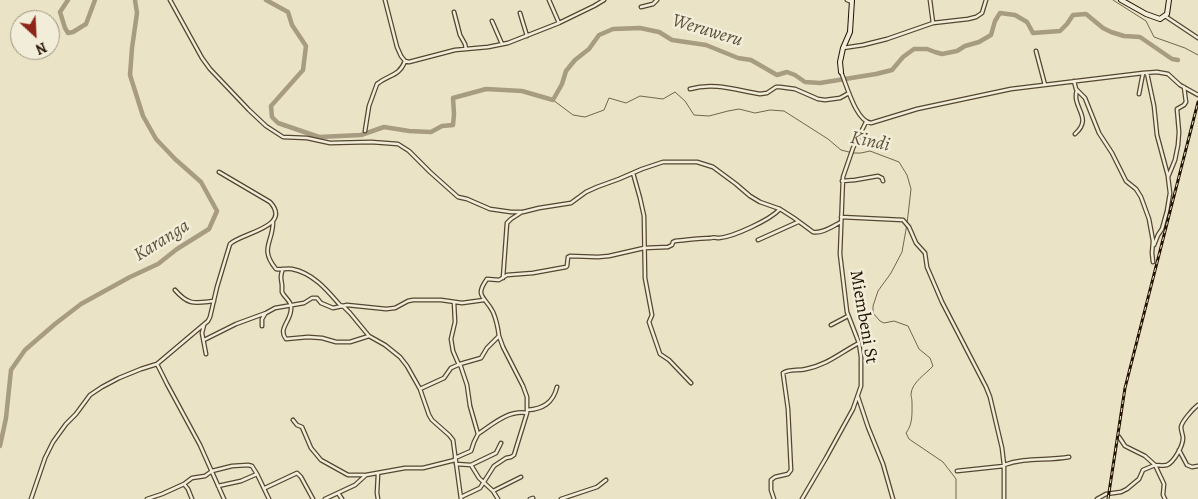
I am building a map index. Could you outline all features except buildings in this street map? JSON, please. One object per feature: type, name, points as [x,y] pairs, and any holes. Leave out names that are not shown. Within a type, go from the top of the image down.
[{"type":"street","points":[[170,0],[210,69],[272,131],[283,137],[307,138],[330,143],[371,142],[398,144],[410,151],[458,197],[490,209],[523,212]]},
{"type":"street","points":[[385,0],[397,46],[405,61]]},
{"type":"street","points":[[549,0],[559,23]]},
{"type":"street","points":[[405,61],[414,61],[444,52],[502,44],[559,23],[604,0]]},
{"type":"street","points":[[641,7],[653,4],[657,0]]},
{"type":"street","points":[[847,0],[852,1],[850,32],[843,48],[840,62],[841,72],[849,93],[866,122],[875,122],[917,109],[1002,91],[1145,73],[1163,72],[1168,74],[1198,95]]},
{"type":"street","points":[[930,0],[933,23]]},
{"type":"street","points":[[843,48],[887,39],[933,23],[968,20],[982,13],[986,0]]},
{"type":"street","points":[[1121,0],[1146,14],[1160,19],[1168,11],[1169,0]]},
{"type":"street","points":[[454,12],[466,49]]},
{"type":"street","points":[[520,13],[527,36]]},
{"type":"street","points":[[1165,16],[1198,38]]},
{"type":"street","points":[[492,21],[502,44]]},
{"type":"street","points":[[1036,51],[1045,85]]},
{"type":"street","points":[[365,131],[369,106],[377,84],[399,71],[405,61]]},
{"type":"street","points":[[1139,94],[1145,73]]},
{"type":"street","points":[[1145,73],[1154,106],[1157,135],[1168,177],[1170,193],[1162,229],[1155,240],[1152,253]]},
{"type":"street","points":[[1074,81],[1077,90],[1078,106],[1083,121],[1081,128],[1075,134]]},
{"type":"street","points":[[690,89],[707,85],[760,94],[767,93],[778,87],[795,89],[825,100],[840,98],[849,93]]},
{"type":"street","points":[[1168,177],[1175,160],[1178,145],[1176,109],[1186,102],[1184,87]]},
{"type":"street","points":[[1077,90],[1083,94],[1099,132],[1126,181],[1136,189],[1141,197],[1149,219],[1153,262]]},
{"type":"street","name":"Miembeni St","points":[[802,499],[840,434],[853,409],[861,386],[861,357],[848,316],[840,260],[842,181],[849,156],[866,122]]},
{"type":"street","points":[[503,278],[507,223],[511,219],[523,212],[571,203],[586,192],[663,162],[684,162],[713,167],[750,196],[760,202],[780,209],[808,230],[816,233],[841,222]]},
{"type":"street","points":[[219,172],[270,202],[275,209],[276,214],[273,221],[273,233],[268,245],[268,254],[276,269],[292,269],[322,285],[358,322],[368,336],[385,345],[400,357],[407,366],[420,389],[432,420],[452,437],[461,498],[477,490],[484,483],[494,466],[514,455],[527,411],[527,397],[503,347],[493,313],[484,300],[481,290],[487,279],[499,280],[512,275],[566,267],[568,257],[570,256],[609,256],[644,248],[668,247],[676,241],[721,238],[749,228],[770,217],[780,209]]},
{"type":"street","points":[[633,173],[643,209],[645,278],[652,315],[649,322],[660,353],[691,383]]},
{"type":"street","points":[[842,181],[878,176],[883,181]]},
{"type":"street","points":[[841,217],[900,219],[905,221],[916,243],[926,255],[928,267],[942,302],[990,397],[1001,441],[1004,465],[1004,499]]},
{"type":"street","points":[[31,499],[44,458],[53,442],[90,395],[113,380],[157,364],[204,325],[210,317],[230,244],[267,226],[273,221]]},
{"type":"street","points":[[758,240],[798,222]]},
{"type":"street","points":[[283,269],[280,278],[283,287],[282,291],[291,306],[290,317],[282,332],[286,339],[308,337],[336,342],[350,342],[368,336]]},
{"type":"street","points":[[175,290],[187,301],[214,301]]},
{"type":"street","points":[[204,340],[275,308],[305,303],[313,298],[317,298],[321,303],[331,308],[347,304],[386,309],[395,308],[412,300],[462,302],[484,300]]},
{"type":"street","points":[[454,302],[455,322],[451,339],[453,351],[467,385],[470,406],[478,434]]},
{"type":"street","points":[[262,326],[262,319],[266,313]]},
{"type":"street","points":[[831,325],[848,316]]},
{"type":"street","points":[[204,325],[202,333],[206,354]]},
{"type":"street","points":[[197,330],[202,333]]},
{"type":"street","points":[[420,389],[444,378],[450,369],[459,364],[480,358],[499,336]]},
{"type":"street","points":[[774,499],[771,490],[771,480],[788,474],[791,470],[788,409],[783,374],[786,371],[804,370],[826,363],[858,343]]},
{"type":"street","points":[[157,364],[166,384],[190,425],[224,499]]},
{"type":"street","points":[[293,420],[296,425],[302,427],[311,448],[322,460],[348,475],[378,474],[405,468],[423,468],[455,461],[471,451],[478,434],[507,415],[535,410],[545,406],[552,399],[557,387]]},
{"type":"street","points":[[858,397],[883,464],[893,499]]},
{"type":"street","points":[[1096,499],[1106,494],[1121,492],[1127,489],[1139,479],[1143,470],[1155,465],[1163,466],[1170,463],[1183,440],[1182,424],[1198,405]]},
{"type":"street","points":[[1118,437],[1126,446],[1145,456],[1155,465],[1164,484],[1163,495],[1165,499]]},
{"type":"street","points":[[455,461],[471,465],[496,453],[502,443]]},
{"type":"street","points":[[1179,450],[1187,465],[1192,467],[1198,466]]},
{"type":"street","points":[[957,471],[1004,465],[1024,460],[1070,456]]},
{"type":"street","points":[[147,499],[184,484],[192,478],[202,477],[212,471],[232,466],[248,465],[252,466],[257,474],[269,499]]},
{"type":"street","points":[[471,465],[479,478],[494,491],[498,499]]},
{"type":"street","points":[[264,488],[298,473],[313,499]]},
{"type":"street","points":[[218,486],[241,481],[257,474]]},
{"type":"street","points":[[378,474],[378,499]]},
{"type":"street","points":[[325,499],[355,485],[366,475]]},
{"type":"street","points":[[494,491],[521,477]]},
{"type":"street","points":[[560,499],[597,487],[606,480]]},
{"type":"street","points":[[184,484],[192,499]]},
{"type":"street","points":[[338,493],[342,499]]},
{"type":"waterway","name":"Karanga","points":[[68,0],[60,12],[68,33],[86,24],[95,0]]},
{"type":"waterway","name":"Karanga","points":[[0,446],[6,418],[11,370],[25,350],[81,304],[158,264],[177,249],[209,229],[217,211],[201,182],[156,139],[143,116],[130,75],[137,13],[135,0]]},
{"type":"waterway","name":"Weruweru","points":[[266,0],[288,12],[292,25],[306,46],[303,70],[271,106],[272,117],[278,123],[319,137],[361,135],[384,127],[431,132],[442,126],[453,125],[453,98],[486,89],[522,91],[553,100],[562,84],[566,71],[575,60],[589,49],[599,35],[613,29],[640,28],[659,32],[672,40],[706,45],[738,58],[751,60],[777,75],[787,72],[805,82],[820,83],[892,70],[903,57],[914,49],[927,49],[942,54],[957,51],[991,35],[995,21],[1000,13],[1015,15],[1027,22],[1033,33],[1060,31],[1073,15],[1086,14],[1103,28],[1124,36],[1140,37],[1172,59],[1178,60]]},
{"type":"waterway","points":[[1113,0],[1146,21],[1154,37],[1185,48],[1198,55]]},
{"type":"waterway","name":"Kindi","points":[[553,100],[573,115],[585,117],[604,110],[609,98],[626,103],[640,96],[663,99],[675,92],[685,101],[694,115],[709,116],[739,109],[755,113],[770,110],[784,111],[828,139],[841,150],[853,153],[870,151],[899,162],[907,175],[911,189],[907,224],[902,252],[891,273],[878,291],[873,306],[873,313],[884,323],[894,321],[908,326],[919,349],[930,358],[933,366],[917,382],[912,390],[912,418],[906,433],[909,439],[943,462],[953,475],[956,479],[956,499]]},
{"type":"railway","points":[[1108,499],[1125,388],[1198,102]]}]
